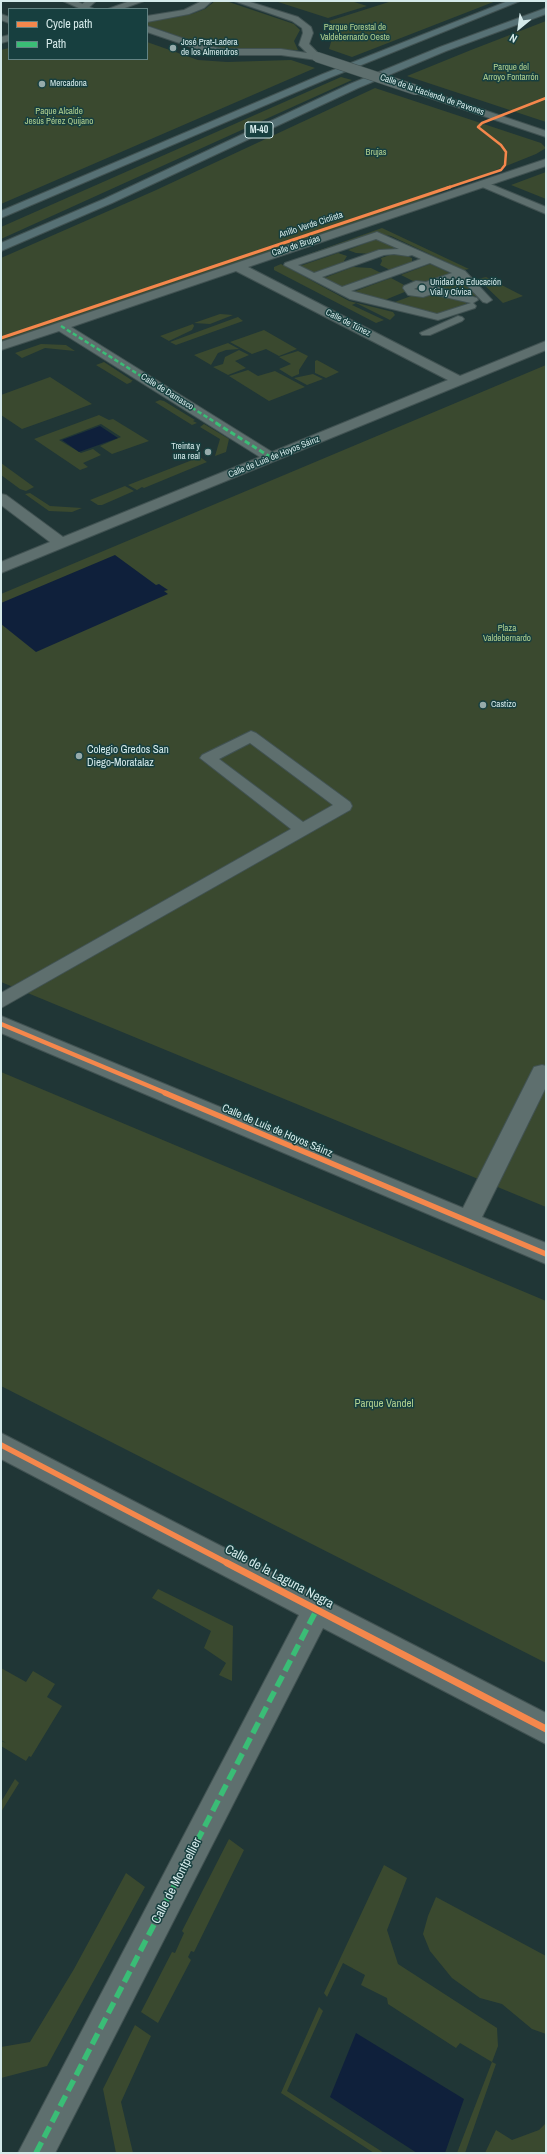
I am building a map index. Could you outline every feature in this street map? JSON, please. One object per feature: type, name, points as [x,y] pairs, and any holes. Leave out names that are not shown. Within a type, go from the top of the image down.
[{"type":"highway","name":"M-40","points":[[1,215],[326,76],[516,1]]},
{"type":"highway","name":"M-40","points":[[1,247],[108,201],[354,86],[520,20],[546,12]]},
{"type":"street","points":[[67,1],[87,8],[92,1]]},
{"type":"street","points":[[116,8],[140,1]]},
{"type":"street","points":[[148,18],[186,12],[202,6],[208,1]]},
{"type":"street","points":[[238,1],[295,19],[306,27],[308,33],[304,45],[317,57]]},
{"type":"street","name":"Calle de la Hacienda de Pavones","points":[[148,29],[203,48],[225,52],[281,52],[317,57],[546,134]]},
{"type":"street","name":"Calle de Brujas","points":[[1,346],[546,162]]},
{"type":"street","name":"Calle de Túnez","points":[[237,266],[460,381]]},
{"type":"street","name":"Calle de Damasco","points":[[61,326],[272,458]]},
{"type":"street","name":"Calle de Luis de Hoyos Sáinz","points":[[1,568],[546,345]]},
{"type":"street","points":[[1,498],[61,543]]},
{"type":"street","name":"Calle de Luis de Hoyos Sáinz","points":[[1,1024],[546,1254]]},
{"type":"street","points":[[468,1222],[542,1073]]},
{"type":"street","name":"Calle de la Laguna Negra","points":[[1,1445],[546,1729]]},
{"type":"street","name":"Calle de Montpellier","points":[[36,2153],[317,1609]]},
{"type":"lane","points":[[488,182],[546,203]]},
{"type":"lane","points":[[488,182],[546,211]]},
{"type":"lane","points":[[472,303],[438,317],[354,297],[289,265],[377,235],[460,273],[485,304]]},
{"type":"lane","points":[[339,248],[351,259]]},
{"type":"lane","points":[[313,277],[351,259],[370,260],[394,251],[404,252],[414,256],[416,261],[412,265]]},
{"type":"lane","points":[[342,291],[430,259]]},
{"type":"lane","points":[[370,260],[411,288]]},
{"type":"lane","points":[[429,288],[460,273]]},
{"type":"lane","points":[[380,303],[411,288],[429,288],[472,303],[485,304]]},
{"type":"lane","points":[[426,333],[485,304]]},
{"type":"lane","points":[[1,1001],[301,829],[344,806],[251,736],[208,758],[301,829]]},
{"type":"green space","points":[[215,1],[226,1],[294,24],[300,30],[294,41],[298,50],[220,49],[209,47],[148,25],[148,21],[192,14],[205,9]]},
{"type":"green space","points":[[275,1],[351,1],[367,6],[328,18]]},
{"type":"green space","name":"Parque Forestal de Valdebernardo Oeste","points":[[392,1],[496,1],[352,57],[329,49],[335,28],[329,21]]},
{"type":"green space","name":"Parque del Arroyo Fontarrón","points":[[546,21],[546,122],[407,76],[471,50]]},
{"type":"green space","name":"Paque Alcalde Jesús Pérez Quijano","points":[[148,42],[198,60],[227,62],[291,60],[315,68],[1,204],[1,50],[8,48],[8,60],[148,60]]},
{"type":"green space","points":[[341,77],[352,80],[1,239],[1,227]]},
{"type":"green space","name":"Brujas","points":[[375,88],[541,143],[546,148],[536,154],[409,205],[1,343],[1,258],[154,191]]},
{"type":"green space","points":[[546,172],[546,199],[511,185]]},
{"type":"green space","points":[[382,228],[469,269],[464,270],[391,236],[380,234],[293,262],[292,260]]},
{"type":"green space","points":[[374,240],[378,240],[401,249],[373,254],[356,253],[348,250]]},
{"type":"green space","points":[[338,253],[347,256],[344,261],[345,263],[316,274],[300,266]]},
{"type":"green space","points":[[393,254],[412,258],[412,263],[392,271],[380,265],[382,261],[381,258]]},
{"type":"green space","points":[[281,264],[349,301],[393,312],[395,315],[390,320],[356,303],[352,305],[384,320],[376,323],[274,270],[274,267]]},
{"type":"green space","points":[[430,264],[452,274],[429,283],[415,282],[401,275]]},
{"type":"green space","points":[[353,267],[371,268],[383,274],[344,288],[324,278]]},
{"type":"green space","points":[[486,277],[523,296],[503,303],[478,279]]},
{"type":"green space","points":[[391,278],[406,286],[407,291],[375,304],[353,292]]},
{"type":"green space","points":[[461,279],[479,297],[437,287]]},
{"type":"green space","points":[[435,293],[467,301],[466,304],[438,315],[392,303],[414,295],[425,296]]},
{"type":"green space","points":[[220,314],[233,315],[210,324],[194,323]]},
{"type":"green space","points":[[238,317],[243,321],[176,345],[170,342]]},
{"type":"green space","points":[[193,324],[194,326],[192,330],[169,341],[160,336]]},
{"type":"green space","points":[[264,330],[297,349],[279,356],[266,349],[252,354],[230,342]]},
{"type":"green space","points":[[228,343],[239,349],[226,350],[218,353],[211,365],[194,355]]},
{"type":"green space","points":[[41,344],[66,345],[75,351],[45,348],[22,358],[15,353]]},
{"type":"green space","points":[[239,350],[249,355],[235,361],[246,368],[228,375],[213,367],[223,364],[225,357]]},
{"type":"green space","points":[[298,351],[308,356],[299,370],[299,374],[292,377],[279,369],[291,364],[279,357]]},
{"type":"green space","points":[[317,360],[339,372],[326,378],[315,373],[315,361]]},
{"type":"green space","points":[[104,362],[133,381],[127,384],[96,365]]},
{"type":"green space","name":"Plaza Valdebernardo","points":[[546,365],[546,1207],[1,982],[1,594]]},
{"type":"green space","points":[[248,370],[258,376],[275,371],[305,387],[269,401],[229,376]]},
{"type":"green space","points":[[313,374],[323,379],[307,385],[294,378]]},
{"type":"green space","points":[[50,377],[92,404],[22,429],[1,415],[1,395]]},
{"type":"green space","points":[[160,400],[195,420],[193,421],[197,423],[192,425],[155,402]]},
{"type":"green space","points":[[99,415],[109,420],[113,419],[149,441],[112,454],[100,446],[121,437],[101,424],[59,440],[81,453],[93,449],[101,455],[83,463],[88,467],[80,470],[34,439]]},
{"type":"green space","points":[[204,424],[229,439],[226,452],[215,456],[220,439],[200,427]]},
{"type":"green space","points":[[200,457],[207,462],[144,488],[142,487],[137,490],[128,485]]},
{"type":"green space","points":[[1,463],[34,487],[26,491],[20,489],[1,475]]},
{"type":"green space","points":[[125,486],[134,491],[102,505],[98,505],[90,500]]},
{"type":"green space","points":[[30,493],[50,506],[82,508],[72,512],[49,511],[25,494]]},
{"type":"green space","name":"Parque Vandel","points":[[1,1072],[546,1301],[546,1663],[1,1386]]},
{"type":"green space","points":[[158,1589],[233,1626],[232,1681],[219,1675],[226,1663],[204,1648],[211,1631],[152,1598]]},
{"type":"green space","points":[[1,1668],[26,1682],[33,1671],[55,1684],[47,1697],[62,1706],[31,1757],[29,1756],[26,1761],[1,1746],[1,1741],[6,1743],[1,1740]]},
{"type":"green space","points":[[15,1779],[19,1783],[1,1812],[1,1802]]},
{"type":"green space","points":[[229,1839],[244,1850],[194,1952],[191,1951],[188,1957],[191,1960],[158,2023],[141,2012],[172,1952],[175,1953],[184,1933],[182,1931]]},
{"type":"green space","points":[[384,1865],[407,1878],[387,1930],[398,1964],[497,2028],[498,2046],[492,2062],[460,2043],[456,2048],[388,2004],[387,1998],[361,1985],[365,1975],[343,1963],[327,1997],[324,1993]]},
{"type":"green space","points":[[126,1873],[145,1887],[47,2066],[1,2078],[1,2047],[30,2042],[74,1969]]},
{"type":"green space","points":[[436,1897],[546,1956],[546,2034],[532,2029],[502,2004],[480,1998],[452,1978],[430,1951],[423,1934],[428,1916]]},
{"type":"green space","points":[[319,2007],[323,2011],[287,2091],[384,2153],[374,2153],[281,2093]]},
{"type":"green space","points":[[135,2025],[151,2036],[121,2102],[133,2153],[116,2153],[103,2089]]},
{"type":"green space","points":[[492,2062],[496,2064],[465,2153],[457,2153]]},
{"type":"green space","points":[[546,2123],[546,2153],[485,2153],[496,2130],[512,2140],[539,2130]]},
{"type":"water","points":[[100,426],[118,438],[79,452],[62,440]]},
{"type":"water","points":[[115,555],[156,585],[159,584],[168,590],[164,591],[168,594],[36,652],[1,624],[1,603]]},
{"type":"water","points":[[356,2033],[464,2099],[445,2153],[417,2153],[330,2097]]},
{"type":"marked path","points":[[61,326],[272,458]]},
{"type":"marked path","points":[[36,2153],[317,1609]]},
{"type":"cycle path","name":"Anillo Verde Ciclista","points":[[1,338],[501,170],[505,165],[506,152],[501,145],[478,127],[482,123],[546,98]]},
{"type":"cycle path","points":[[1,1024],[546,1254]]},
{"type":"cycle path","points":[[1,1445],[546,1729]]},
{"type":"place","name":"José Prat-Ladera de los Almendros","points":[[173,48]]},
{"type":"place","name":"Mercadona","points":[[42,84]]},
{"type":"place","name":"Unidad de Educación Vial y Cívica","points":[[422,288]]},
{"type":"place","name":"Treinta y una real","points":[[208,452]]},
{"type":"place","name":"Castizo","points":[[483,705]]},
{"type":"place","name":"Colegio Gredos San Diego-Moratalaz","points":[[79,756]]}]
